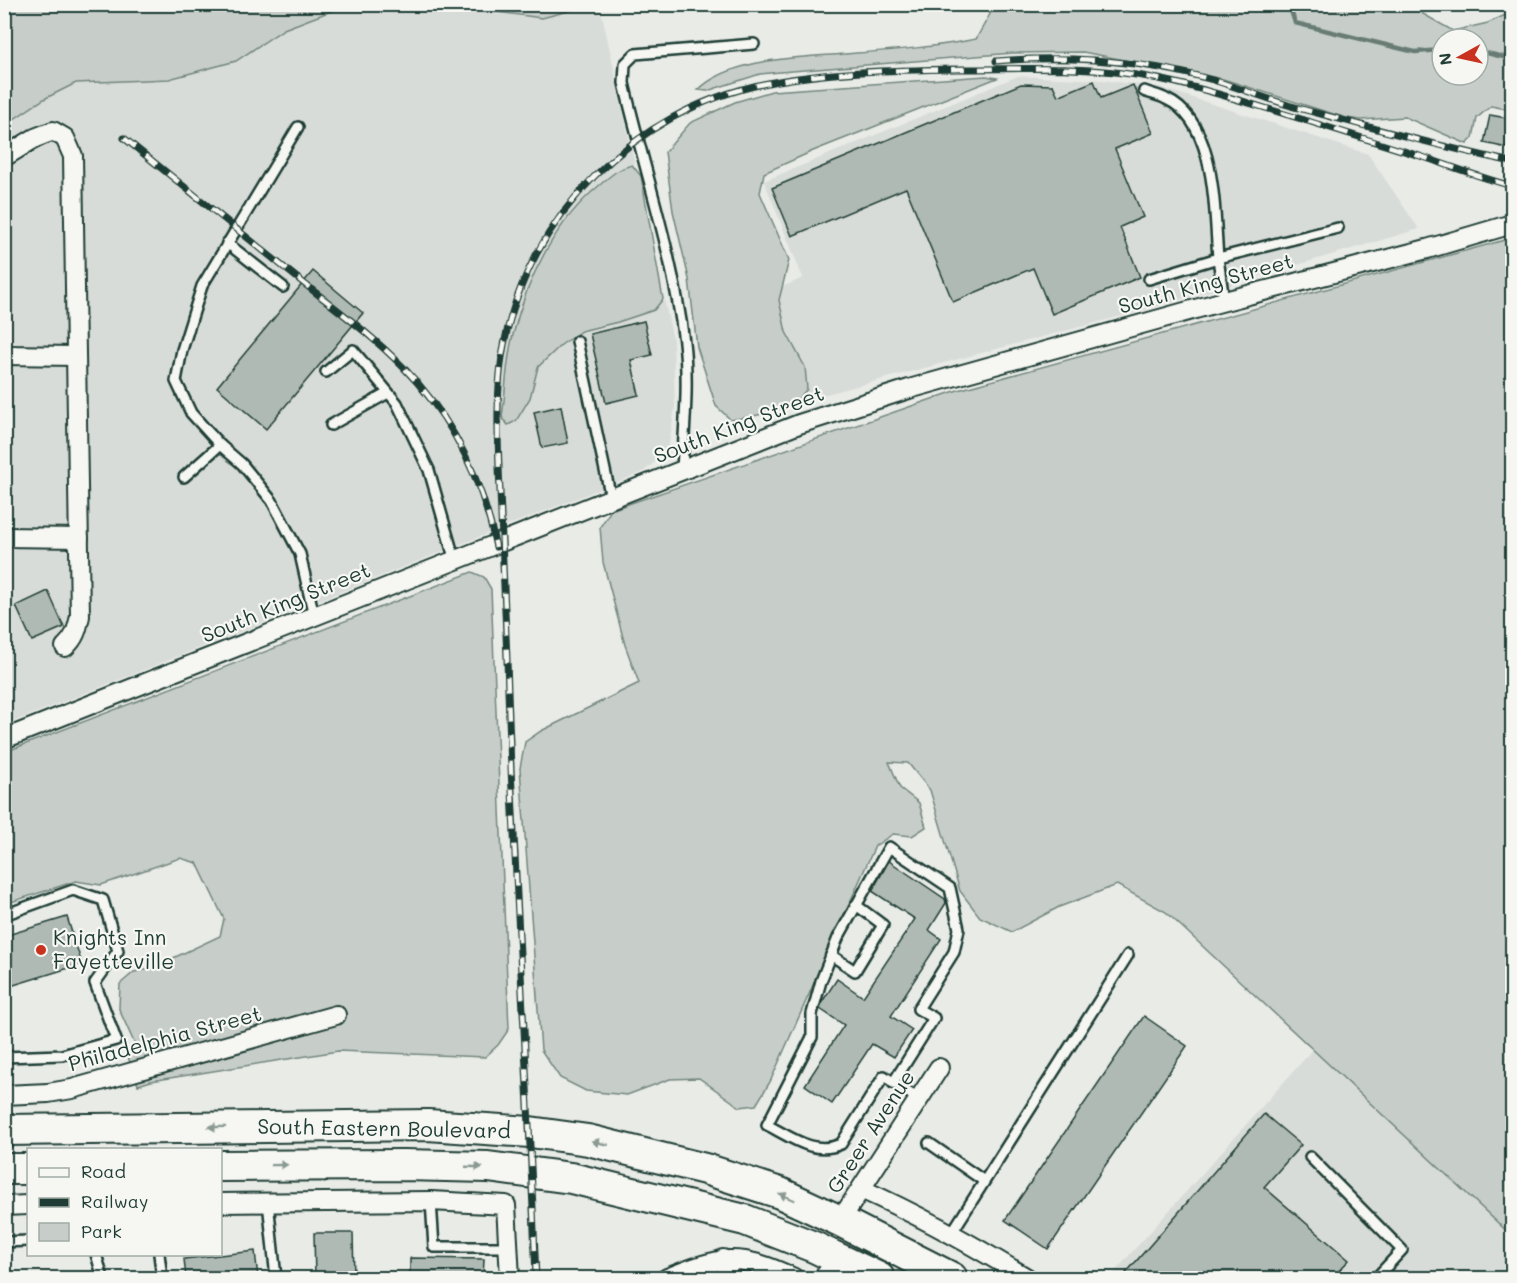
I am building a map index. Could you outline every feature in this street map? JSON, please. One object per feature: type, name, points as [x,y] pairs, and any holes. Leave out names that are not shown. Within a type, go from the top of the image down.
[{"type":"highway","name":"South Eastern Boulevard","points":[[4,1130],[461,1126],[530,1131],[588,1140],[705,1169],[780,1193],[952,1278]]},
{"type":"highway","points":[[4,1138],[68,1129]]},
{"type":"highway","name":"South Eastern Boulevard","points":[[222,1166],[381,1164],[488,1167],[571,1178],[745,1220],[831,1268],[879,1278]]},
{"type":"highway","points":[[4,1169],[27,1169]]},
{"type":"highway","points":[[632,1192],[743,1205],[771,1213],[807,1228],[820,1228],[840,1221]]},
{"type":"highway","points":[[831,1268],[855,1252],[868,1253],[930,1278]]},
{"type":"street","points":[[4,157],[35,138],[53,131],[65,138],[73,156],[80,616],[77,632],[65,647]]},
{"type":"street","name":"South King Street","points":[[4,739],[799,424],[876,399],[1224,301],[1427,249],[1512,224]]},
{"type":"street","points":[[4,355],[76,356]]},
{"type":"street","points":[[4,537],[79,538]]},
{"type":"street","name":"Philadelphia Street","points":[[4,1095],[48,1093],[72,1089],[336,1015]]},
{"type":"street","name":"Greer Avenue","points":[[840,1221],[939,1068]]},
{"type":"street","points":[[861,1189],[908,1210],[1027,1278]]},
{"type":"street","points":[[222,1203],[431,1201],[506,1205],[510,1278]]},
{"type":"street","points":[[4,1206],[27,1205]]},
{"type":"street","points":[[667,1278],[723,1259],[747,1260],[794,1278]]},
{"type":"street","points":[[723,1259],[731,1278]]},
{"type":"lane","points":[[682,471],[686,400],[684,344],[676,297],[624,83],[625,64],[634,54],[754,44]]},
{"type":"lane","points":[[1144,91],[1168,99],[1186,114],[1202,140],[1210,166],[1224,301]]},
{"type":"lane","points":[[298,127],[202,286],[182,350],[176,381],[191,413],[220,445],[242,464],[272,501],[300,554],[314,616]]},
{"type":"lane","points":[[1149,279],[1218,258],[1338,228]]},
{"type":"lane","points":[[227,243],[283,287]]},
{"type":"lane","points":[[577,342],[611,498]]},
{"type":"lane","points":[[326,372],[353,350],[397,403],[429,471],[455,561]]},
{"type":"lane","points":[[331,425],[388,393]]},
{"type":"lane","points":[[184,477],[220,445]]},
{"type":"lane","points":[[893,1083],[934,1018],[918,1009],[954,952],[958,929],[951,888],[889,847],[838,938],[812,1014],[812,1037],[766,1125],[813,1148],[830,1148],[841,1144],[884,1076],[893,1083],[918,1099]]},
{"type":"lane","points":[[4,915],[73,890],[103,900],[118,951],[94,983],[116,1040],[62,1055],[4,1057]]},
{"type":"lane","points":[[831,955],[855,971],[884,925],[856,905]]},
{"type":"lane","points":[[951,1234],[1128,955]]},
{"type":"lane","points":[[929,1143],[984,1181]]},
{"type":"lane","points":[[1310,1157],[1402,1250],[1376,1278]]},
{"type":"lane","points":[[431,1201],[434,1247],[508,1246]]},
{"type":"lane","points":[[268,1203],[276,1278]]},
{"type":"lane","points":[[4,1242],[27,1241]]},
{"type":"lane","points":[[96,1256],[102,1278]]},
{"type":"lane","points":[[159,1256],[162,1278]]},
{"type":"shaded area","points":[[5,5],[600,5],[673,340],[675,407],[668,451],[643,472],[5,725]]},
{"type":"shaded area","points":[[1018,76],[1101,80],[1159,87],[1368,154],[1419,229],[1152,308],[804,400],[761,296],[803,278],[764,181]]},
{"type":"shaded area","points":[[1316,1046],[1512,1219],[1512,1278],[1109,1278]]},
{"type":"green space","points":[[5,4],[404,5],[339,8],[284,29],[236,61],[169,79],[76,83],[44,99],[5,125]]},
{"type":"green space","points":[[445,5],[581,5],[579,8],[542,18]]},
{"type":"green space","points":[[987,5],[1420,5],[1423,14],[1446,27],[1430,27],[1430,87],[1490,87],[1490,27],[1470,27],[1488,23],[1512,12],[1512,110],[1491,106],[1477,118],[1473,138],[1467,144],[1405,117],[1361,120],[1346,118],[1223,79],[1083,52],[1013,53],[780,72],[760,74],[707,91],[698,90],[731,70],[751,64],[773,60],[917,48],[976,39],[990,14]]},
{"type":"green space","points":[[986,76],[997,78],[813,151],[764,173],[760,193],[789,260],[779,300],[786,332],[805,367],[807,389],[793,405],[731,420],[716,406],[697,347],[689,279],[673,211],[665,152],[690,123],[735,102],[772,91]]},
{"type":"green space","points":[[632,165],[641,176],[663,299],[654,310],[581,331],[561,345],[538,367],[530,398],[516,421],[508,425],[502,417],[507,366],[519,314],[535,272],[545,252],[570,215],[615,172]]},
{"type":"green space","points":[[1512,238],[1512,1236],[1166,912],[1117,885],[1059,907],[1012,932],[980,917],[960,891],[930,790],[908,763],[889,762],[900,788],[919,803],[926,827],[912,836],[893,834],[875,846],[770,1082],[756,1105],[740,1107],[699,1078],[670,1079],[627,1095],[586,1091],[560,1078],[541,1050],[520,768],[525,742],[541,731],[639,683],[625,645],[603,562],[600,527],[611,510],[958,390]]},
{"type":"green space","points":[[472,572],[484,577],[491,589],[509,1029],[498,1045],[485,1057],[338,1051],[138,1085],[128,1057],[137,1049],[119,1009],[120,984],[134,972],[150,969],[220,936],[224,919],[197,863],[180,858],[101,885],[76,881],[5,904],[5,752]]},
{"type":"building","points":[[1094,81],[1101,98],[1133,85],[1153,133],[1115,149],[1143,217],[1120,227],[1140,277],[1052,314],[1033,268],[953,302],[906,188],[792,236],[772,188],[1021,84],[1053,85],[1058,96]]},
{"type":"building","points":[[1490,115],[1512,119],[1512,149],[1484,143]]},
{"type":"building","points":[[313,271],[363,313],[266,429],[217,387]]},
{"type":"building","points":[[644,321],[652,355],[631,360],[639,395],[606,403],[590,334]]},
{"type":"building","points":[[561,406],[568,443],[542,448],[534,412]]},
{"type":"building","points":[[48,591],[64,627],[32,641],[16,606]]},
{"type":"building","points":[[889,861],[945,899],[946,903],[929,930],[941,939],[891,1016],[912,1030],[894,1057],[872,1044],[832,1104],[805,1085],[844,1025],[820,1009],[822,1002],[837,979],[863,997],[915,919],[872,891]]},
{"type":"building","name":"Knights Inn Fayetteville","points":[[67,917],[82,964],[4,988],[4,936]]},
{"type":"building","points":[[1144,1016],[1187,1046],[1048,1249],[1005,1220]]},
{"type":"building","points":[[1264,1114],[1301,1145],[1264,1187],[1349,1260],[1332,1278],[1132,1278],[1126,1273]]},
{"type":"building","points":[[314,1233],[353,1233],[354,1278],[315,1278]]},
{"type":"building","points":[[255,1251],[258,1278],[186,1278],[184,1259]]},
{"type":"building","points":[[410,1258],[484,1259],[483,1278],[410,1278]]},
{"type":"waterway","points":[[1289,4],[1295,23],[1415,52],[1430,51]]},
{"type":"waterway","points":[[1490,54],[1512,59]]},
{"type":"railway","points":[[996,61],[1078,59],[1132,64],[1186,73],[1291,106],[1429,143],[1512,162]]},
{"type":"railway","points":[[536,1278],[513,814],[498,399],[504,345],[517,298],[537,253],[563,212],[595,176],[631,144],[672,118],[716,98],[763,84],[812,76],[862,72],[1046,68],[1130,74],[1192,87],[1316,123],[1512,186]]},
{"type":"railway","points":[[124,138],[363,330],[403,367],[436,407],[463,450],[482,497],[496,547]]},
{"type":"place","name":"Knights Inn Fayetteville","points":[[41,950]]}]
